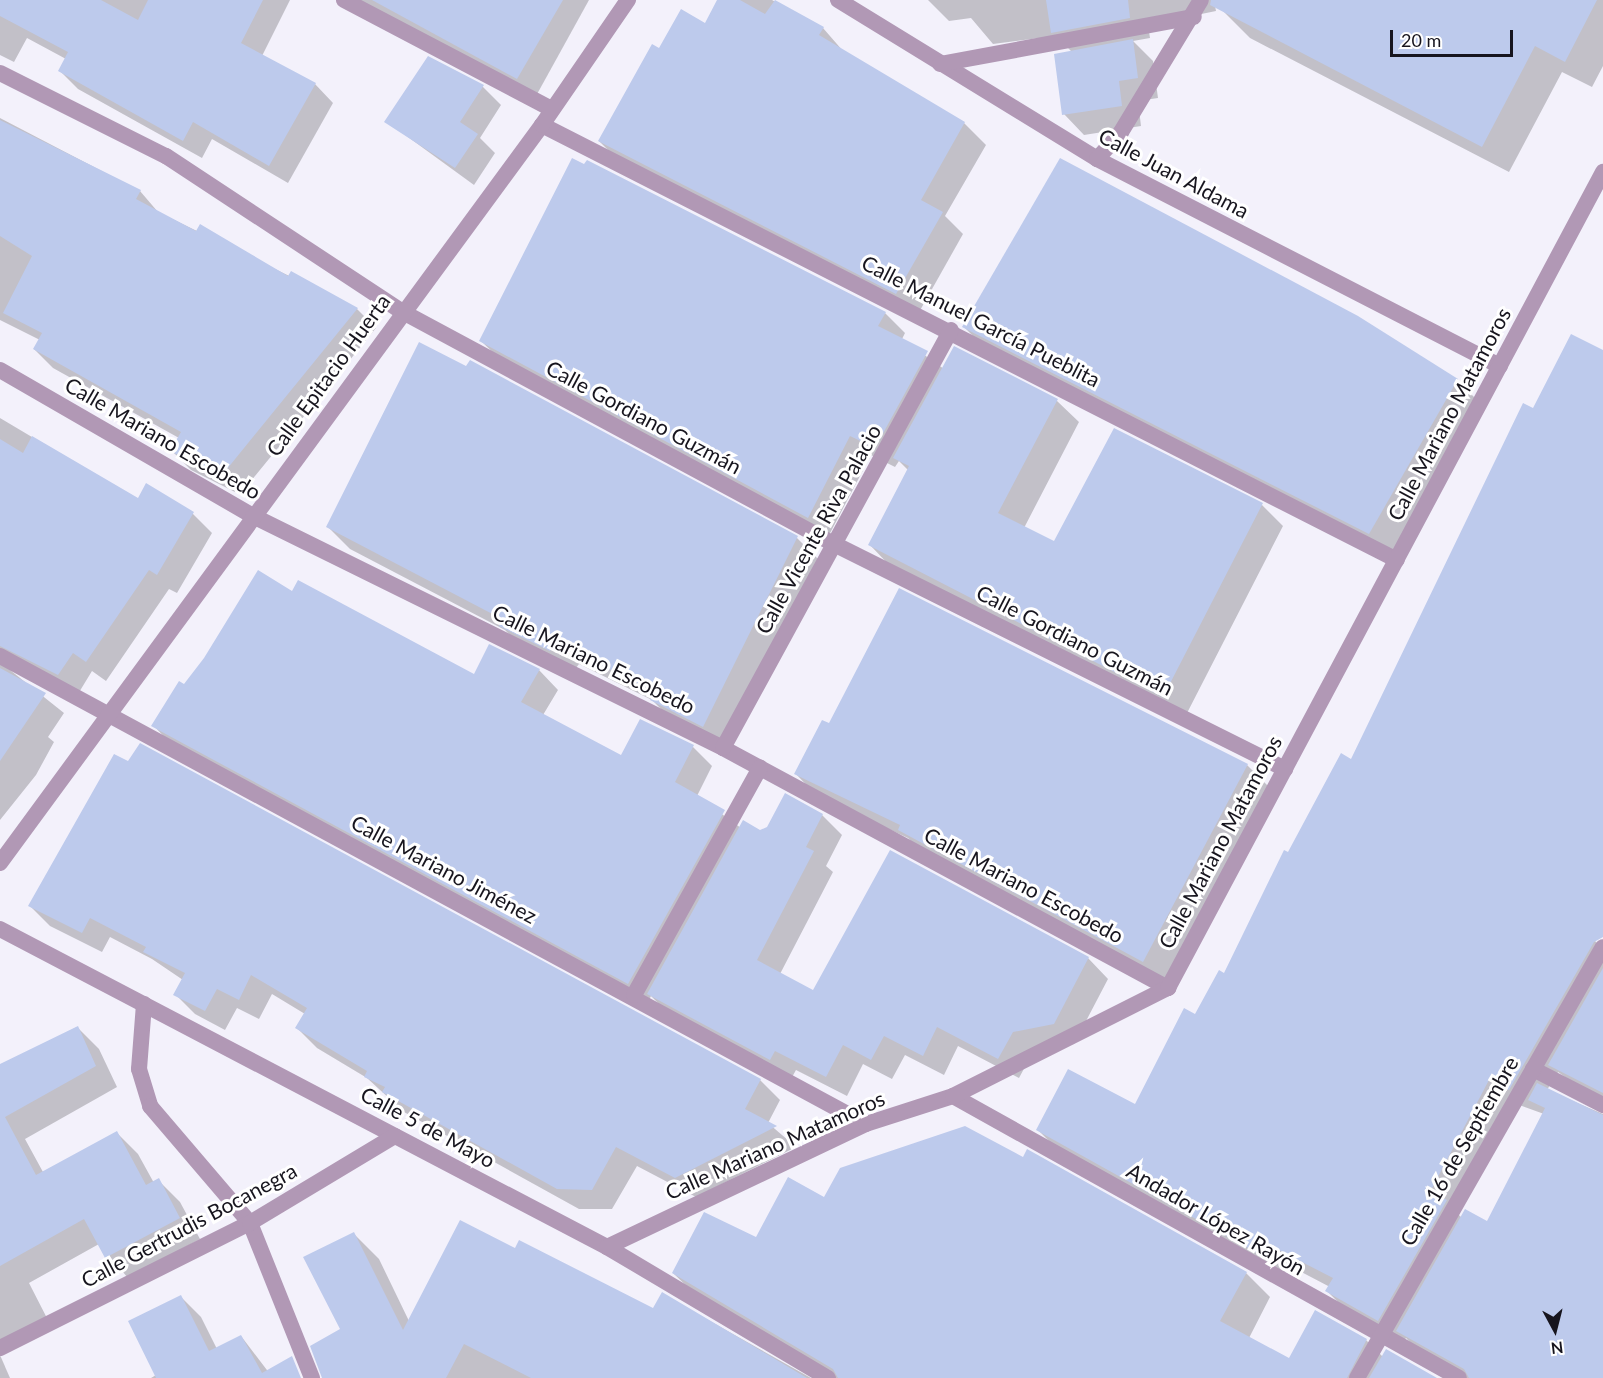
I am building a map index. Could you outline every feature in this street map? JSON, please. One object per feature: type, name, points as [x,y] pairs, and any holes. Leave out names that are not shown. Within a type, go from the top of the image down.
[{"type":"street","points":[[344,0],[550,108]]},
{"type":"street","name":"Calle Epitacio Huerta","points":[[0,863],[105,714],[253,516],[401,311],[542,126],[550,108],[628,0]]},
{"type":"street","name":"Calle Juan Aldama","points":[[838,0],[1097,159],[1500,366]]},
{"type":"street","points":[[1097,159],[1121,132],[1194,17],[1201,0]]},
{"type":"street","points":[[940,64],[1194,17]]},
{"type":"street","name":"Calle Gordiano Guzmán","points":[[0,73],[166,156],[401,311],[836,545],[1285,769]]},
{"type":"street","name":"Calle Manuel García Pueblita","points":[[542,126],[951,330],[1397,560]]},
{"type":"street","name":"Calle Mariano Matamoros","points":[[607,1246],[866,1124],[953,1096],[1168,988],[1603,172]]},
{"type":"street","name":"Calle Vicente Riva Palacio","points":[[723,748],[836,545],[951,330]]},
{"type":"street","name":"Calle Mariano Escobedo","points":[[0,370],[253,516],[723,748],[1168,988]]},
{"type":"street","name":"Calle Mariano Jiménez","points":[[0,656],[634,995],[866,1124]]},
{"type":"street","points":[[634,995],[760,768]]},
{"type":"street","name":"Calle 5 de Mayo","points":[[0,929],[607,1246],[828,1378]]},
{"type":"street","name":"Calle 16 de Septiembre","points":[[1357,1378],[1377,1337],[1603,947]]},
{"type":"street","points":[[144,1004],[139,1069],[150,1106],[250,1223],[312,1378]]},
{"type":"street","points":[[1533,1069],[1603,1105]]},
{"type":"street","name":"Andador López Rayón","points":[[953,1096],[1377,1337],[1459,1378]]},
{"type":"street","name":"Calle Gertrudis Bocanegra","points":[[0,1348],[250,1223],[395,1136]]},
{"type":"building","points":[[0,0],[101,0],[138,20],[148,0],[263,0],[241,43],[316,83],[269,166],[193,122],[183,141],[58,71],[68,52],[0,16]]},
{"type":"building","points":[[372,0],[563,0],[517,79]]},
{"type":"building","points":[[717,0],[740,0],[765,14],[775,0],[824,27],[819,35],[965,122],[921,200],[943,212],[896,294],[598,141],[652,44],[659,48],[681,9],[705,23]]},
{"type":"building","points":[[1046,0],[1128,0],[1130,18],[1051,33]]},
{"type":"building","points":[[1211,0],[1597,0],[1565,62],[1535,46],[1482,147],[1210,5]]},
{"type":"building","points":[[1133,39],[1138,78],[1119,81],[1122,106],[1062,115],[1054,54]]},
{"type":"building","points":[[428,56],[484,85],[460,122],[478,134],[455,168],[384,122]]},
{"type":"building","points":[[0,120],[141,190],[136,199],[196,231],[200,224],[288,276],[291,271],[358,308],[227,469],[221,465],[216,474],[170,451],[181,432],[33,349],[42,333],[3,313],[32,256],[0,236]]},
{"type":"building","points":[[572,158],[584,164],[587,160],[886,312],[878,326],[928,351],[875,448],[850,436],[808,518],[479,341]]},
{"type":"building","points":[[1060,158],[1358,316],[1458,379],[1369,534],[962,327]]},
{"type":"building","points":[[1571,334],[1603,350],[1603,937],[1594,942],[1509,1090],[1489,1080],[1430,1192],[1447,1200],[1378,1321],[1325,1291],[1333,1278],[1263,1242],[1257,1253],[1036,1130],[1068,1069],[1135,1104],[1184,1008],[1195,1014],[1219,970],[1224,973],[1284,850],[1288,852],[1341,753],[1351,759],[1523,403],[1533,408]]},
{"type":"building","points":[[419,342],[466,366],[470,360],[798,536],[703,727],[650,700],[655,692],[556,642],[550,651],[499,626],[502,619],[326,527]]},
{"type":"building","points":[[954,346],[1058,399],[998,513],[1054,541],[1114,428],[1263,503],[1163,697],[868,545],[909,466],[893,458]]},
{"type":"building","points":[[32,436],[138,498],[146,483],[194,512],[157,575],[149,570],[86,662],[73,653],[58,675],[0,646],[0,439],[23,453]]},
{"type":"building","points":[[258,570],[292,591],[298,580],[474,674],[489,644],[540,669],[521,702],[621,755],[640,719],[694,745],[675,782],[725,810],[628,984],[151,726],[179,681],[184,684],[204,658]]},
{"type":"building","points":[[899,588],[1248,764],[1143,962],[898,830],[900,825],[794,774],[822,720],[829,723]]},
{"type":"building","points":[[0,668],[46,693],[0,761]]},
{"type":"building","points":[[140,743],[761,1079],[745,1109],[777,1126],[675,1178],[616,1147],[592,1190],[557,1189],[382,1092],[385,1087],[364,1077],[367,1071],[295,1028],[307,1008],[251,975],[239,1000],[217,989],[205,1011],[173,995],[185,973],[143,952],[146,947],[90,918],[82,933],[28,906],[114,754],[128,761]]},
{"type":"building","points":[[785,793],[823,814],[806,847],[814,851],[757,960],[813,990],[890,850],[1089,957],[1054,1024],[1013,1032],[998,1059],[937,1027],[923,1056],[884,1036],[871,1060],[843,1045],[826,1077],[775,1051],[770,1060],[647,994],[743,820],[760,830],[767,827]]},
{"type":"building","points":[[1603,968],[1603,1093],[1548,1065]]},
{"type":"building","points":[[78,1026],[96,1066],[5,1117],[36,1175],[117,1131],[146,1185],[159,1178],[180,1218],[105,1258],[84,1219],[0,1266],[0,1064]]},
{"type":"building","points":[[1537,1083],[1603,1115],[1603,1378],[1469,1378],[1464,1369],[1396,1331],[1465,1209],[1487,1221],[1545,1108],[1528,1100]]},
{"type":"building","points":[[965,1126],[1023,1157],[1027,1149],[1247,1272],[1220,1321],[1289,1358],[1315,1310],[1367,1339],[1347,1378],[838,1378],[833,1369],[672,1273],[704,1212],[756,1237],[788,1177],[824,1197],[840,1168]]},
{"type":"building","points":[[460,1220],[515,1248],[519,1240],[653,1308],[662,1292],[807,1378],[531,1378],[464,1344],[446,1378],[322,1378],[310,1346],[340,1329],[303,1257],[354,1232],[403,1330]]},
{"type":"building","points":[[181,1295],[209,1351],[241,1335],[262,1373],[292,1356],[301,1378],[156,1378],[128,1321]]},
{"type":"building","points":[[1386,1349],[1437,1378],[1369,1378]]}]
